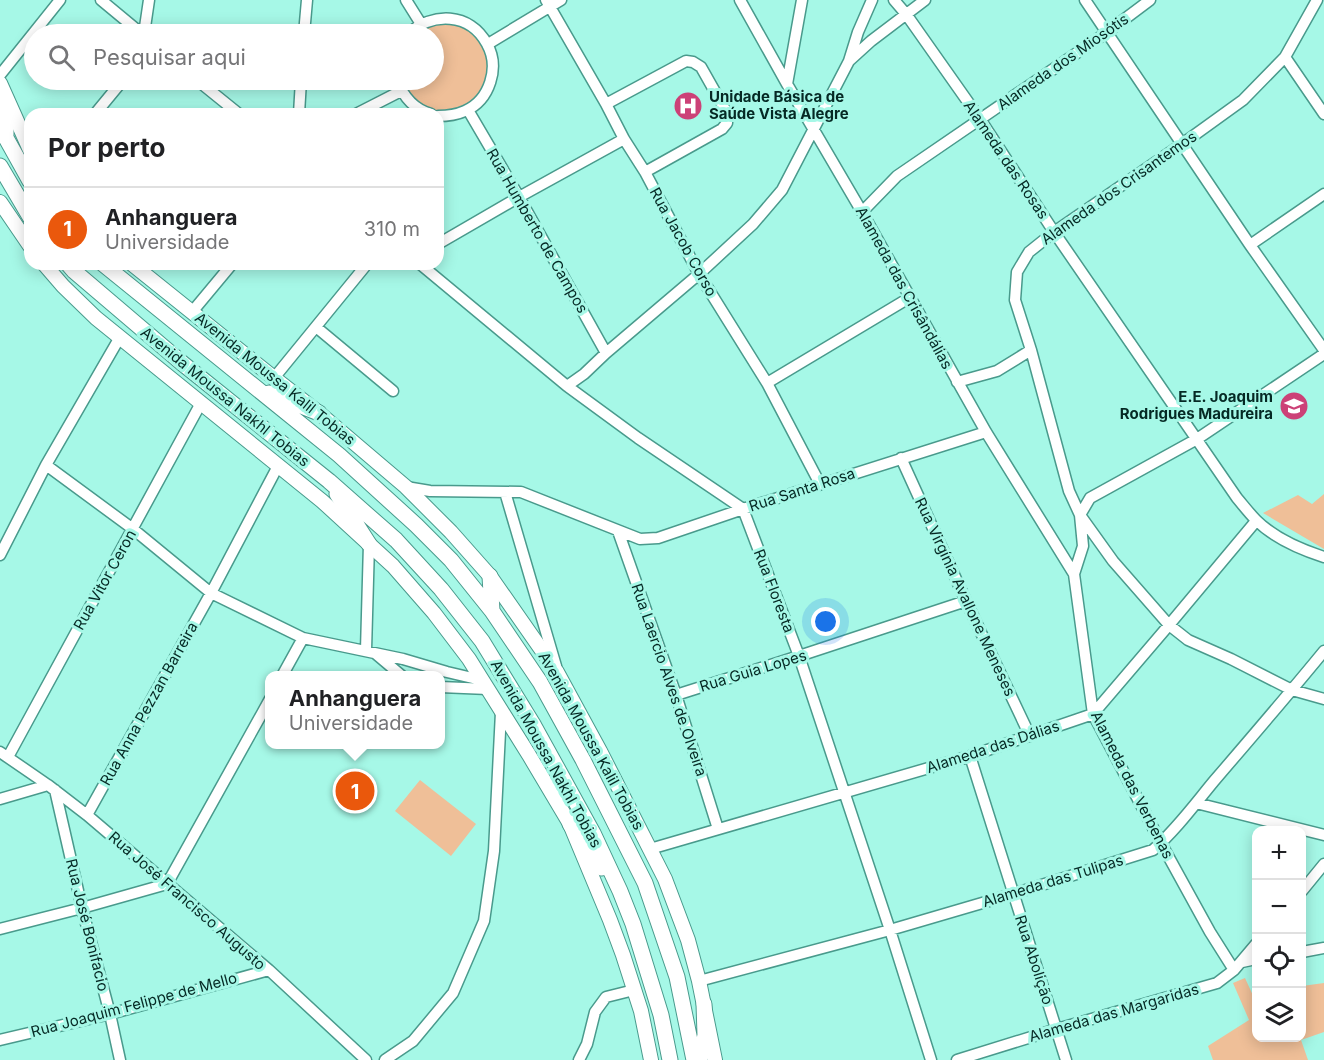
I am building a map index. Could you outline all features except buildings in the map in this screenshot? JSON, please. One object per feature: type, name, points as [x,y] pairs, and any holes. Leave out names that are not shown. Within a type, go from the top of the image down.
[{"type":"main road","points":[[6,99],[6,138]]},
{"type":"main road","points":[[0,123],[24,170]]},
{"type":"main road","points":[[0,166],[24,207]]},
{"type":"main road","name":"Avenida Moussa Nakhl Tobias","points":[[73,270],[182,363],[329,481],[396,540],[441,589],[482,641],[544,744],[593,833],[620,891],[633,924],[661,1016],[670,1060]]},
{"type":"main road","name":"Avenida Moussa Nakhl Tobias","points":[[110,270],[339,455],[452,560],[492,610],[540,682],[583,760],[645,883],[677,976],[694,1060]]},
{"type":"main road","points":[[154,339],[164,337],[170,332],[173,321]]},
{"type":"main road","points":[[182,363],[182,350],[186,345],[200,343]]},
{"type":"main road","points":[[257,388],[319,413]]},
{"type":"main road","points":[[329,481],[369,544]]},
{"type":"main road","points":[[490,576],[492,610]]},
{"type":"main road","points":[[570,824],[620,891]]},
{"type":"main road","points":[[700,1060],[705,1035],[704,1004]]},
{"type":"street","points":[[41,24],[60,0]]},
{"type":"street","points":[[101,0],[131,24]]},
{"type":"street","points":[[145,24],[149,0]]},
{"type":"street","points":[[305,24],[307,0]]},
{"type":"street","points":[[406,0],[421,24],[435,19],[451,18],[466,23],[488,44],[493,58],[493,73],[489,88],[480,101],[468,110],[453,116],[444,116]]},
{"type":"street","points":[[488,44],[547,3],[561,0]]},
{"type":"street","name":"Alameda das Crisândálias","points":[[740,0],[986,432],[1074,574]]},
{"type":"street","points":[[787,84],[802,0]]},
{"type":"street","points":[[567,386],[584,374],[699,274],[753,224],[782,190],[849,61],[858,32],[872,0]]},
{"type":"street","name":"Alameda das Rosas","points":[[894,0],[980,119],[1054,232],[1237,498],[1256,521],[1281,539],[1324,557]]},
{"type":"street","points":[[849,61],[925,0]]},
{"type":"street","points":[[1085,0],[1324,352],[1197,439],[1090,498],[1080,515],[1113,561],[1169,625],[1188,640],[1292,690],[1324,699]]},
{"type":"street","name":"Alameda dos Miosótis","points":[[862,212],[897,176],[1106,33],[1150,0]]},
{"type":"street","name":"Alameda dos Crisantemos","points":[[1080,515],[1069,491],[1015,300],[1017,272],[1029,252],[1054,232],[1243,100],[1285,57],[1317,0]]},
{"type":"street","name":"Rua Jacob Corso","points":[[547,3],[645,172],[699,274],[767,383],[820,484]]},
{"type":"street","points":[[858,32],[872,41]]},
{"type":"street","points":[[0,75],[24,45]]},
{"type":"street","points":[[1285,57],[1324,114]]},
{"type":"street","points":[[606,104],[686,61],[693,62],[701,68],[728,113],[727,123],[722,129],[645,172]]},
{"type":"street","points":[[0,83],[24,137]]},
{"type":"street","points":[[99,108],[114,90]]},
{"type":"street","points":[[209,90],[229,108]]},
{"type":"street","points":[[299,108],[300,90]]},
{"type":"street","points":[[368,108],[401,91],[418,108]]},
{"type":"street","name":"Rua Humberto de Campos","points":[[468,110],[606,353]]},
{"type":"street","points":[[444,241],[624,139]]},
{"type":"street","points":[[1250,245],[1324,194]]},
{"type":"street","points":[[0,202],[24,237]]},
{"type":"street","points":[[49,270],[96,318],[322,501],[393,566],[434,613],[469,659],[570,824],[610,920],[641,1011],[651,1060]]},
{"type":"street","name":"Avenida Moussa Kalil Tobias","points":[[140,270],[319,413],[406,487],[451,532],[490,576],[557,672],[600,751],[669,889],[688,940],[715,1060]]},
{"type":"street","points":[[192,312],[227,270]]},
{"type":"street","points":[[274,378],[362,270]]},
{"type":"street","points":[[427,270],[567,386],[638,438],[743,508]]},
{"type":"street","points":[[767,383],[909,298]]},
{"type":"street","points":[[316,327],[393,391]]},
{"type":"street","points":[[0,555],[46,465],[120,338]]},
{"type":"street","points":[[957,382],[997,371],[1031,350]]},
{"type":"street","name":"Rua Vitor Ceron","points":[[4,754],[133,529],[201,404]]},
{"type":"street","name":"Rua Santa Rosa","points":[[406,487],[430,491],[521,492],[640,539],[658,538],[743,508],[986,432]]},
{"type":"street","name":"Rua Virgínia Avallone Meneses","points":[[901,458],[1030,735]]},
{"type":"street","points":[[46,465],[133,529],[211,593],[303,638],[370,651],[439,671]]},
{"type":"street","name":"Rua Anna Pezzan Barreira","points":[[87,815],[211,593],[278,466]]},
{"type":"street","points":[[505,492],[557,672]]},
{"type":"street","name":"Rua Floresta","points":[[743,508],[799,656],[932,1060]]},
{"type":"street","name":"Alameda das Verbenas","points":[[1080,515],[1083,546],[1074,574],[1093,714],[1210,932],[1238,966]]},
{"type":"street","points":[[1093,714],[1256,521]]},
{"type":"street","name":"Rua Laercio Alves de Olveira","points":[[618,531],[676,694],[718,830]]},
{"type":"street","points":[[369,544],[370,651]]},
{"type":"street","name":"Rua Guia Lopes","points":[[676,694],[966,601]]},
{"type":"street","points":[[284,671],[303,638]]},
{"type":"street","points":[[370,651],[397,671]]},
{"type":"street","name":"Alameda das Tulipas","points":[[699,981],[890,930],[1153,850],[1196,803],[1324,651]]},
{"type":"street","points":[[445,673],[484,684]]},
{"type":"street","points":[[445,687],[484,684]]},
{"type":"street","points":[[0,929],[167,884],[265,708]]},
{"type":"street","points":[[385,1060],[413,1041],[453,993],[484,921],[494,851],[501,712]]},
{"type":"street","name":"Alameda das Dálias","points":[[650,849],[970,756],[1093,714]]},
{"type":"street","name":"Rua José Francisco Augusto","points":[[4,754],[87,815],[268,970],[366,1060]]},
{"type":"street","name":"Rua Abolição","points":[[970,756],[1066,1060]]},
{"type":"street","points":[[0,800],[52,788]]},
{"type":"street","name":"Rua José Bonifacio","points":[[52,788],[120,1060]]},
{"type":"street","points":[[1196,803],[1324,835]]},
{"type":"street","points":[[1306,886],[1324,864]]},
{"type":"street","points":[[1306,951],[1324,948]]},
{"type":"street","name":"Alameda das Margaridas","points":[[957,1060],[1216,983],[1238,966],[1252,950]]},
{"type":"street","points":[[1238,966],[1252,961]]},
{"type":"street","name":"Rua Joaquim Felippe de Mello","points":[[0,1040],[110,1014],[268,970]]},
{"type":"street","points":[[579,1060],[587,1044],[595,1012],[606,997],[634,990]]},
{"type":"shaded area","points":[[441,20],[463,23],[477,34],[491,63],[489,83],[467,109],[445,114],[444,108],[422,108],[413,103],[406,90],[444,90],[444,24],[432,24]]},
{"type":"shaded area","points":[[1324,494],[1324,549],[1263,513],[1298,495],[1312,504]]},
{"type":"shaded area","points":[[420,780],[476,824],[451,856],[395,811]]},
{"type":"shaded area","points":[[1245,978],[1252,993],[1252,1042],[1302,1042],[1308,1060],[1213,1060],[1208,1046],[1249,1020],[1233,983]]},
{"type":"shaded area","points":[[1324,983],[1324,1032],[1306,1038],[1306,985]]},
{"type":"place","name":"Unidade Básica de Saúde Vista Alegre","points":[[688,106]]},
{"type":"place","name":"E.E. Joaquim Rodrigues Madureira","points":[[1294,406]]},
{"type":"place","name":"Anhanguera","points":[[355,791]]}]
